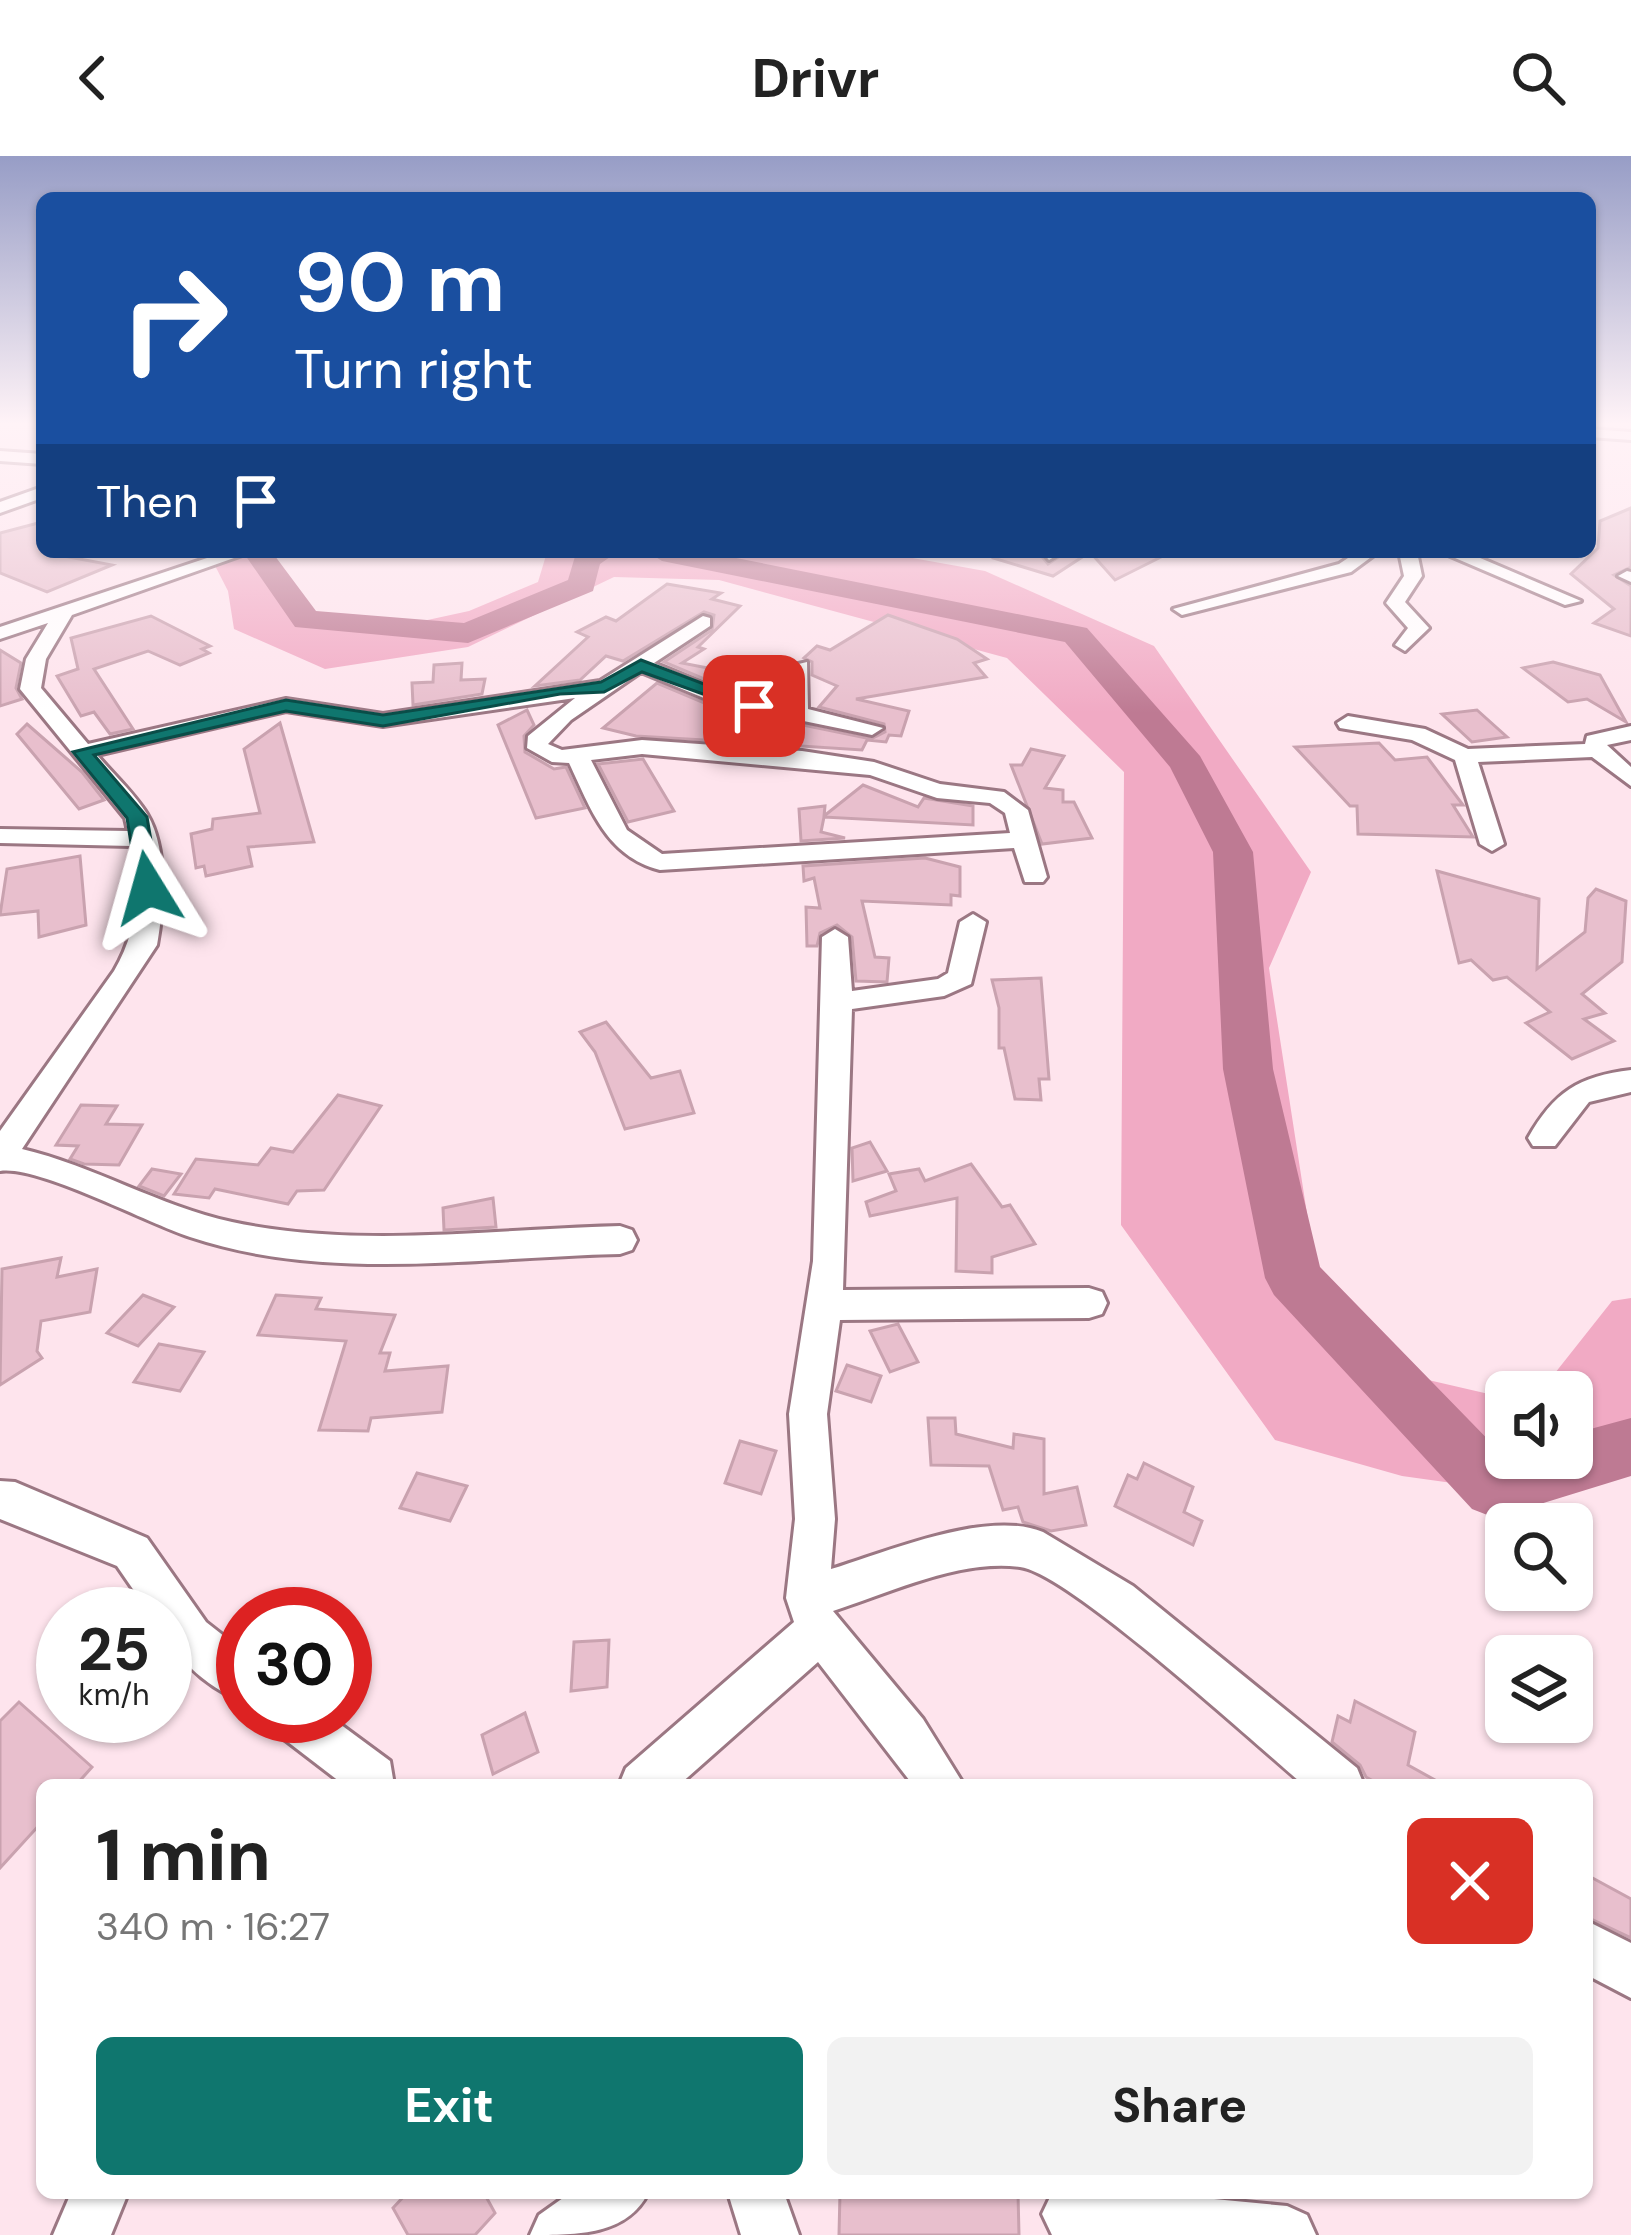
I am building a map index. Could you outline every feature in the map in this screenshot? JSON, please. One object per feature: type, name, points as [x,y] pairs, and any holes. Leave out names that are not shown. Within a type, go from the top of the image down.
[{"type":"street","points":[[3,629],[223,558]]},
{"type":"street","points":[[1182,609],[1345,568],[1360,558]]},
{"type":"street","points":[[1406,645],[1419,628],[1413,615],[1395,603],[1413,576],[1409,558]]},
{"type":"street","points":[[1465,558],[1572,601]]},
{"type":"street","points":[[65,611],[36,659],[30,689],[137,817],[149,915],[143,945],[25,1114],[1,1158],[40,1163],[97,1190],[236,1237],[365,1246],[620,1240]]},
{"type":"street","points":[[703,622],[604,687],[536,741],[545,753],[578,757],[642,747],[874,769],[937,791],[1005,800],[1016,810],[1034,877]]},
{"type":"street","points":[[641,665],[723,699],[872,728]]},
{"type":"street","points":[[798,715],[794,682],[800,666]]},
{"type":"street","points":[[82,752],[286,705],[383,720],[560,689],[604,687]]},
{"type":"street","points":[[1348,723],[1417,734],[1465,756],[1597,750]]},
{"type":"street","points":[[1631,733],[1595,742],[1597,750],[1631,779]]},
{"type":"street","points":[[1465,756],[1492,844]]},
{"type":"street","points":[[578,757],[620,842],[635,856],[660,862],[1021,839]]},
{"type":"street","points":[[0,836],[142,839]]},
{"type":"street","points":[[838,1002],[944,987],[961,978],[973,922]]},
{"type":"street","points":[[650,1779],[787,1663],[813,1613],[815,1519],[808,1414],[825,1305],[838,1002],[835,937]]},
{"type":"street","points":[[1544,1138],[1561,1107],[1588,1085],[1631,1081]]},
{"type":"street","points":[[825,1305],[1089,1303]]},
{"type":"street","points":[[0,1500],[15,1501],[132,1552],[191,1637],[216,1658]]},
{"type":"street","points":[[813,1613],[958,1551],[1028,1546],[1118,1601],[1333,1779]]},
{"type":"street","points":[[813,1613],[936,1779]]},
{"type":"street","points":[[325,1743],[371,1779]]},
{"type":"street","points":[[1593,1950],[1631,1972]]},
{"type":"street","points":[[82,2235],[97,2199]]},
{"type":"street","points":[[559,2235],[611,2199]]},
{"type":"street","points":[[759,2199],[770,2235]]},
{"type":"street","points":[[1070,2214],[1287,2235]]},
{"type":"shaded area","points":[[211,558],[264,558],[271,581],[293,613],[409,624],[469,611],[538,582],[545,558],[912,558],[985,571],[1154,646],[1311,872],[1269,968],[1314,1259],[1355,1363],[1485,1393],[1485,1479],[1570,1479],[1538,1495],[1402,1476],[1275,1440],[1121,1225],[1124,772],[1007,658],[719,580],[614,577],[468,647],[325,669],[234,629],[228,591]]},
{"type":"shaded area","points":[[1631,1298],[1631,1449],[1593,1468],[1593,1371],[1557,1371],[1612,1301]]},
{"type":"building","points":[[1631,519],[1631,567],[1614,575],[1631,586],[1631,636],[1594,623],[1614,609],[1571,574],[1588,558],[1596,558],[1600,521]]},
{"type":"building","points":[[36,524],[36,558],[112,565],[47,592],[0,573],[0,533]]},
{"type":"building","points":[[993,558],[1043,558],[1048,564],[1057,558],[1081,558],[1053,576]]},
{"type":"building","points":[[1095,558],[1159,558],[1115,580]]},
{"type":"building","points":[[667,584],[721,593],[712,599],[740,606],[698,647],[704,649],[682,663],[779,682],[766,696],[730,690],[664,662],[712,630],[714,615],[704,612],[623,661],[606,656],[580,680],[535,686],[588,637],[577,632],[606,617],[616,621]]},
{"type":"building","points":[[888,615],[957,639],[987,659],[974,663],[986,677],[856,699],[909,711],[901,736],[889,735],[886,742],[867,740],[862,750],[785,745],[803,725],[871,739],[885,732],[884,724],[819,707],[837,686],[812,675],[812,662],[804,658],[817,646],[830,650]]},
{"type":"building","points":[[151,616],[210,646],[202,649],[209,653],[180,665],[148,651],[94,669],[133,729],[110,734],[94,712],[81,716],[57,676],[78,669],[71,638]]},
{"type":"building","points":[[0,650],[21,663],[16,688],[22,699],[0,706]]},
{"type":"building","points":[[1553,662],[1600,675],[1626,722],[1587,699],[1568,702],[1523,668]]},
{"type":"building","points":[[462,663],[461,680],[485,679],[482,694],[413,705],[412,683],[433,682],[434,665]]},
{"type":"building","points":[[657,683],[714,707],[748,714],[721,741],[636,736],[603,728]]},
{"type":"building","points":[[527,710],[534,725],[524,736],[525,752],[554,769],[566,767],[585,808],[536,818],[498,725]]},
{"type":"building","points":[[1477,710],[1507,737],[1472,742],[1442,714]]},
{"type":"building","points":[[280,723],[314,842],[248,847],[252,866],[206,876],[204,866],[196,868],[191,834],[212,829],[213,819],[260,813],[244,749]]},
{"type":"building","points":[[27,724],[82,772],[104,800],[79,809],[17,734]]},
{"type":"building","points":[[1379,743],[1395,760],[1427,757],[1463,805],[1453,805],[1473,837],[1358,834],[1357,806],[1350,806],[1295,747]]},
{"type":"building","points":[[1031,749],[1064,756],[1045,788],[1063,790],[1063,802],[1074,802],[1092,838],[1042,844],[1011,765],[1022,765]]},
{"type":"building","points":[[643,759],[674,811],[628,822],[598,764]]},
{"type":"building","points":[[863,785],[918,807],[924,798],[973,806],[973,825],[824,817],[821,832],[845,838],[801,841],[799,809],[825,806],[824,816]]},
{"type":"building","points":[[80,856],[86,925],[39,937],[38,911],[0,915],[7,869]]},
{"type":"building","points":[[925,858],[960,867],[960,896],[951,895],[951,905],[862,901],[875,957],[889,958],[887,982],[856,981],[852,937],[837,925],[820,933],[817,946],[807,946],[806,907],[820,908],[814,878],[804,881],[803,866]]},
{"type":"building","points":[[1437,871],[1539,899],[1537,969],[1585,932],[1588,898],[1596,889],[1626,901],[1622,962],[1582,994],[1605,1013],[1584,1019],[1614,1041],[1572,1059],[1526,1023],[1550,1012],[1507,977],[1493,980],[1471,960],[1459,963]]},
{"type":"building","points":[[1041,978],[1049,1079],[1039,1079],[1041,1100],[1015,1099],[1004,1048],[999,1048],[999,1008],[992,980]]},
{"type":"building","points":[[606,1022],[651,1078],[680,1071],[694,1113],[625,1129],[595,1052],[580,1032]]},
{"type":"building","points":[[338,1095],[381,1106],[324,1190],[297,1191],[288,1204],[215,1189],[209,1198],[174,1194],[196,1159],[258,1165],[271,1148],[293,1152]]},
{"type":"building","points":[[81,1105],[117,1106],[106,1124],[142,1125],[119,1165],[84,1164],[70,1159],[78,1146],[56,1145]]},
{"type":"building","points":[[870,1142],[887,1171],[853,1181],[852,1148]]},
{"type":"building","points":[[971,1164],[1002,1207],[1010,1205],[1035,1244],[992,1257],[992,1273],[956,1271],[957,1198],[870,1216],[866,1202],[896,1191],[889,1174],[919,1169],[925,1181]]},
{"type":"building","points":[[152,1169],[181,1174],[164,1196],[139,1186]]},
{"type":"building","points":[[493,1198],[496,1227],[444,1230],[443,1208]]},
{"type":"building","points":[[61,1258],[57,1277],[97,1269],[90,1312],[41,1321],[37,1351],[42,1358],[0,1385],[2,1269]]},
{"type":"building","points":[[143,1295],[174,1307],[138,1346],[107,1333]]},
{"type":"building","points":[[276,1295],[321,1298],[316,1309],[395,1315],[380,1353],[390,1353],[385,1371],[448,1366],[442,1412],[371,1418],[368,1431],[319,1430],[346,1341],[258,1335]]},
{"type":"building","points":[[898,1324],[918,1362],[890,1372],[870,1331]]},
{"type":"building","points":[[159,1344],[204,1352],[180,1391],[134,1382]]},
{"type":"building","points":[[847,1365],[881,1376],[871,1402],[836,1391]]},
{"type":"building","points":[[928,1418],[955,1418],[956,1434],[1013,1448],[1014,1434],[1044,1439],[1044,1494],[1077,1487],[1086,1525],[1051,1531],[1023,1522],[1018,1507],[1003,1510],[989,1466],[931,1465]]},
{"type":"building","points":[[740,1441],[776,1451],[761,1494],[725,1483]]},
{"type":"building","points":[[1144,1463],[1193,1487],[1184,1512],[1202,1521],[1193,1545],[1115,1506],[1128,1475],[1137,1479]]},
{"type":"building","points":[[417,1473],[467,1486],[450,1521],[400,1508]]},
{"type":"building","points":[[609,1640],[607,1687],[571,1691],[574,1642]]},
{"type":"building","points":[[1355,1701],[1415,1732],[1408,1765],[1433,1779],[1366,1777],[1360,1765],[1332,1742],[1338,1716],[1350,1722]]},
{"type":"building","points":[[19,1702],[36,1717],[36,1743],[65,1743],[92,1767],[81,1779],[36,1779],[36,1829],[0,1868],[0,1721]]},
{"type":"building","points":[[525,1713],[538,1752],[493,1774],[482,1735]]},
{"type":"building","points":[[1593,1878],[1631,1899],[1631,1938],[1593,1920]]},
{"type":"building","points":[[401,2199],[487,2199],[495,2213],[475,2235],[408,2235],[393,2208]]},
{"type":"building","points":[[840,2199],[1018,2199],[1019,2235],[839,2235]]},
{"type":"waterway","points":[[261,558],[306,620],[468,633],[582,585],[588,558]]},
{"type":"waterway","points":[[692,558],[1076,635],[1187,764],[1233,852],[1248,1069],[1294,1278],[1495,1487],[1631,1447]]},
{"type":"route","points":[[148,888],[137,817],[82,752],[286,705],[383,720],[560,689],[604,687],[641,665],[723,699],[754,706]]}]
